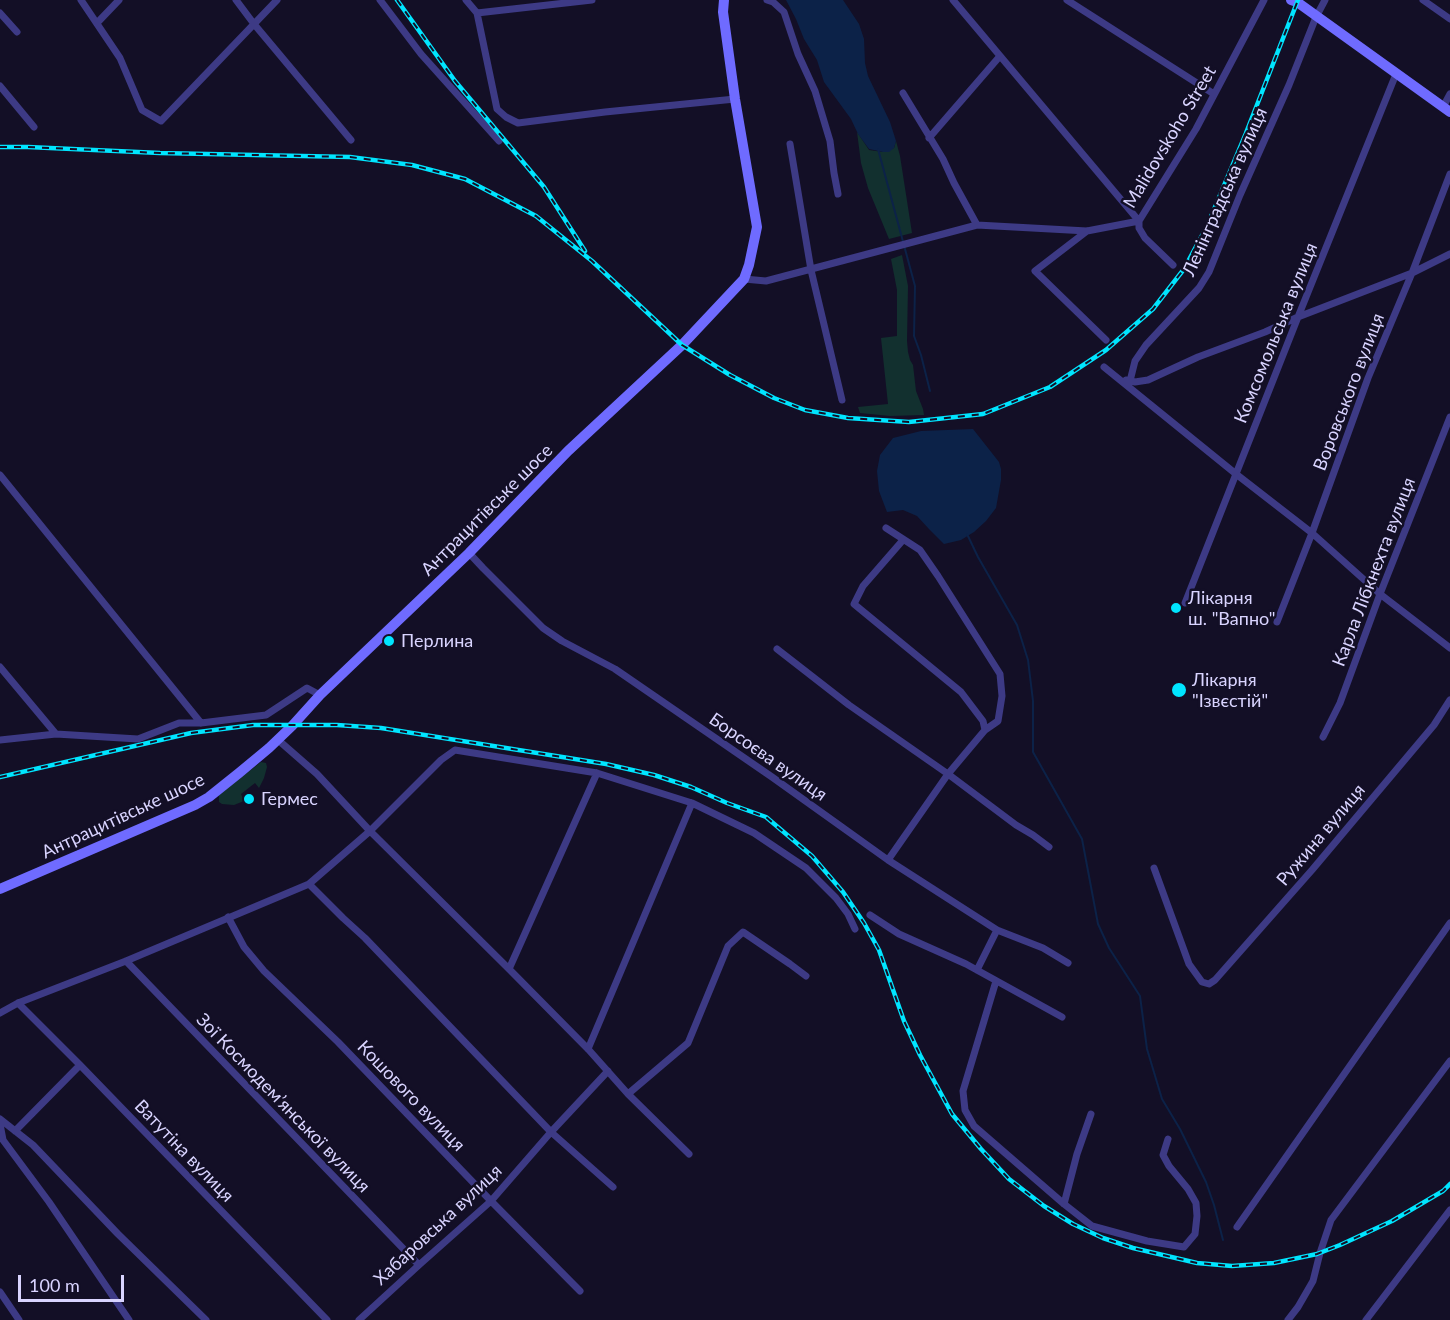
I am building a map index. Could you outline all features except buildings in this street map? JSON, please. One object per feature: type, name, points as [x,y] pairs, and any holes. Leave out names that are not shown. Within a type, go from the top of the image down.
[{"type":"main road","name":"Антрацитівське шосе","points":[[0,889],[210,797],[292,726],[320,695],[470,552],[568,451],[682,345],[744,279],[757,227],[735,99],[723,12],[724,0]]},
{"type":"main road","points":[[1291,0],[1297,2],[1447,110]]},
{"type":"street","points":[[81,0],[120,58],[142,110],[161,121],[277,0]]},
{"type":"street","points":[[97,23],[119,0]]},
{"type":"street","points":[[236,0],[351,140]]},
{"type":"street","points":[[380,0],[421,54],[499,141]]},
{"type":"street","points":[[466,0],[477,13],[497,109],[518,123],[735,99]]},
{"type":"street","points":[[477,13],[592,0]]},
{"type":"street","points":[[767,0],[773,2],[784,12],[798,54],[815,91],[830,141],[838,194]]},
{"type":"street","points":[[953,0],[1138,221],[1145,238],[1173,265]]},
{"type":"street","points":[[1067,0],[1215,94]]},
{"type":"street","name":"Malidovskoho Street","points":[[744,279],[766,282],[977,225],[1087,231],[1138,221],[1196,129],[1264,0]]},
{"type":"street","name":"Ленінградська вулиця","points":[[1130,381],[1135,361],[1146,345],[1199,288],[1209,272],[1325,0]]},
{"type":"street","points":[[1423,0],[1450,19]]},
{"type":"street","points":[[0,14],[17,32]]},
{"type":"street","points":[[929,138],[1000,56]]},
{"type":"street","name":"Комсомольська вулиця","points":[[1185,603],[1396,75]]},
{"type":"street","points":[[0,86],[34,127]]},
{"type":"street","points":[[903,93],[943,159],[977,225]]},
{"type":"street","points":[[1447,110],[1450,94]]},
{"type":"street","points":[[790,144],[811,270],[842,400]]},
{"type":"street","name":"Воровського вулиця","points":[[1277,622],[1368,378],[1450,174]]},
{"type":"street","points":[[1087,231],[1035,271],[1106,340]]},
{"type":"street","points":[[1117,379],[1135,382],[1148,380],[1198,357],[1412,273],[1450,254]]},
{"type":"street","points":[[1104,368],[1312,533],[1380,594],[1450,648]]},
{"type":"street","name":"Карла Лібкнехта вулиця","points":[[1323,737],[1340,704],[1380,594],[1450,417]]},
{"type":"street","points":[[0,475],[201,723]]},
{"type":"street","points":[[886,528],[920,550],[999,674],[1002,696],[998,721],[986,730],[948,774],[888,860]]},
{"type":"street","points":[[903,540],[863,586],[854,604],[961,692],[983,721],[986,730]]},
{"type":"street","name":"Борсоєва вулиця","points":[[470,552],[543,628],[615,669],[888,860],[997,930],[1042,948],[1068,963]]},
{"type":"street","points":[[777,650],[849,705],[1049,847]]},
{"type":"street","points":[[0,668],[56,734]]},
{"type":"street","points":[[0,740],[56,734],[138,739],[179,723],[201,723],[266,715],[307,688],[320,695]]},
{"type":"street","name":"Ружина вулиця","points":[[1154,868],[1189,964],[1202,981],[1209,984],[1312,870],[1434,725],[1450,700]]},
{"type":"street","points":[[277,739],[317,774],[370,831],[588,1049],[628,1094],[689,1155]]},
{"type":"street","points":[[0,1013],[18,1003],[126,961],[309,884],[370,831],[441,760],[455,750],[597,773],[692,803],[754,833],[806,868],[836,898],[848,914],[855,929]]},
{"type":"street","points":[[509,969],[597,773]]},
{"type":"street","points":[[588,1049],[692,803]]},
{"type":"street","points":[[309,884],[365,938],[551,1131],[613,1187]]},
{"type":"street","points":[[870,915],[900,934],[977,970],[1062,1017]]},
{"type":"street","name":"Кошового вулиця","points":[[228,917],[244,947],[264,971],[338,1042],[580,1291]]},
{"type":"street","points":[[1237,1227],[1450,923]]},
{"type":"street","points":[[977,970],[997,930]]},
{"type":"street","points":[[628,1094],[688,1043],[728,946],[743,932],[806,976]]},
{"type":"street","name":"Зої Космодем’янської вулиця","points":[[126,961],[418,1265]]},
{"type":"street","points":[[996,981],[963,1091],[965,1110],[974,1126],[1092,1226],[1184,1248],[1195,1234],[1196,1203],[1188,1189],[1168,1166],[1163,1155],[1168,1139]]},
{"type":"street","name":"Ватутіна вулиця","points":[[18,1003],[327,1320]]},
{"type":"street","points":[[1288,1320],[1313,1281],[1331,1220],[1450,1061]]},
{"type":"street","points":[[15,1131],[80,1065]]},
{"type":"street","name":"Хабаровська вулиця","points":[[360,1320],[491,1201],[551,1131],[608,1071]]},
{"type":"street","points":[[1064,1204],[1077,1154],[1091,1114]]},
{"type":"street","points":[[0,1119],[33,1145],[118,1234],[206,1320]]},
{"type":"street","points":[[0,1124],[3,1140],[129,1320]]},
{"type":"street","points":[[1366,1320],[1450,1210]]},
{"type":"street","points":[[0,1292],[20,1320]]},
{"type":"green space","points":[[857,132],[869,150],[883,152],[894,148],[896,141],[912,233],[889,239],[868,188],[861,163]]},
{"type":"green space","points":[[902,255],[908,286],[908,352],[913,365],[916,391],[924,415],[890,416],[860,413],[858,407],[888,404],[881,338],[897,336],[897,290],[891,259]]},
{"type":"green space","points":[[261,762],[266,763],[267,767],[259,788],[255,783],[241,794],[244,801],[234,805],[219,802],[219,795]]},
{"type":"water","points":[[786,0],[843,0],[859,24],[864,39],[868,76],[890,122],[896,141],[894,148],[889,152],[869,149],[858,134],[851,119],[824,82],[817,60],[804,39]]},
{"type":"water","points":[[973,429],[999,462],[1001,469],[996,508],[986,521],[961,540],[944,544],[917,516],[903,510],[887,512],[879,491],[877,471],[880,455],[893,438],[921,431]]},
{"type":"waterway","points":[[878,149],[915,286],[914,336],[930,391]]},
{"type":"waterway","points":[[967,534],[1017,625],[1028,660],[1033,701],[1033,752],[1082,839],[1098,924],[1109,948],[1140,996],[1147,1049],[1162,1099],[1180,1129],[1206,1182],[1223,1240]]},
{"type":"railway","points":[[397,0],[455,81],[544,187],[585,251]]},
{"type":"railway","points":[[0,147],[350,157],[412,165],[465,179],[536,216],[592,261],[682,345],[730,375],[774,398],[805,410],[848,418],[909,422],[983,414],[1050,387],[1106,350],[1153,309],[1184,269],[1207,226],[1298,0]]},
{"type":"railway","points":[[0,777],[191,733],[253,725],[337,725],[381,728],[606,764],[654,775],[766,817],[812,856],[843,892],[879,950],[904,1021],[952,1114],[1009,1179],[1044,1206],[1073,1224],[1103,1238],[1133,1248],[1197,1263],[1232,1266],[1274,1263],[1317,1254],[1340,1245],[1392,1221],[1443,1191],[1450,1184]]},
{"type":"place","name":"Лікарня ш. \"Вапно\"","points":[[1176,608]]},
{"type":"place","name":"Перлина","points":[[389,641]]},
{"type":"place","name":"Лікарня \"Ізвєстій\"","points":[[1179,690]]},
{"type":"place","name":"Гермес","points":[[249,799]]}]
